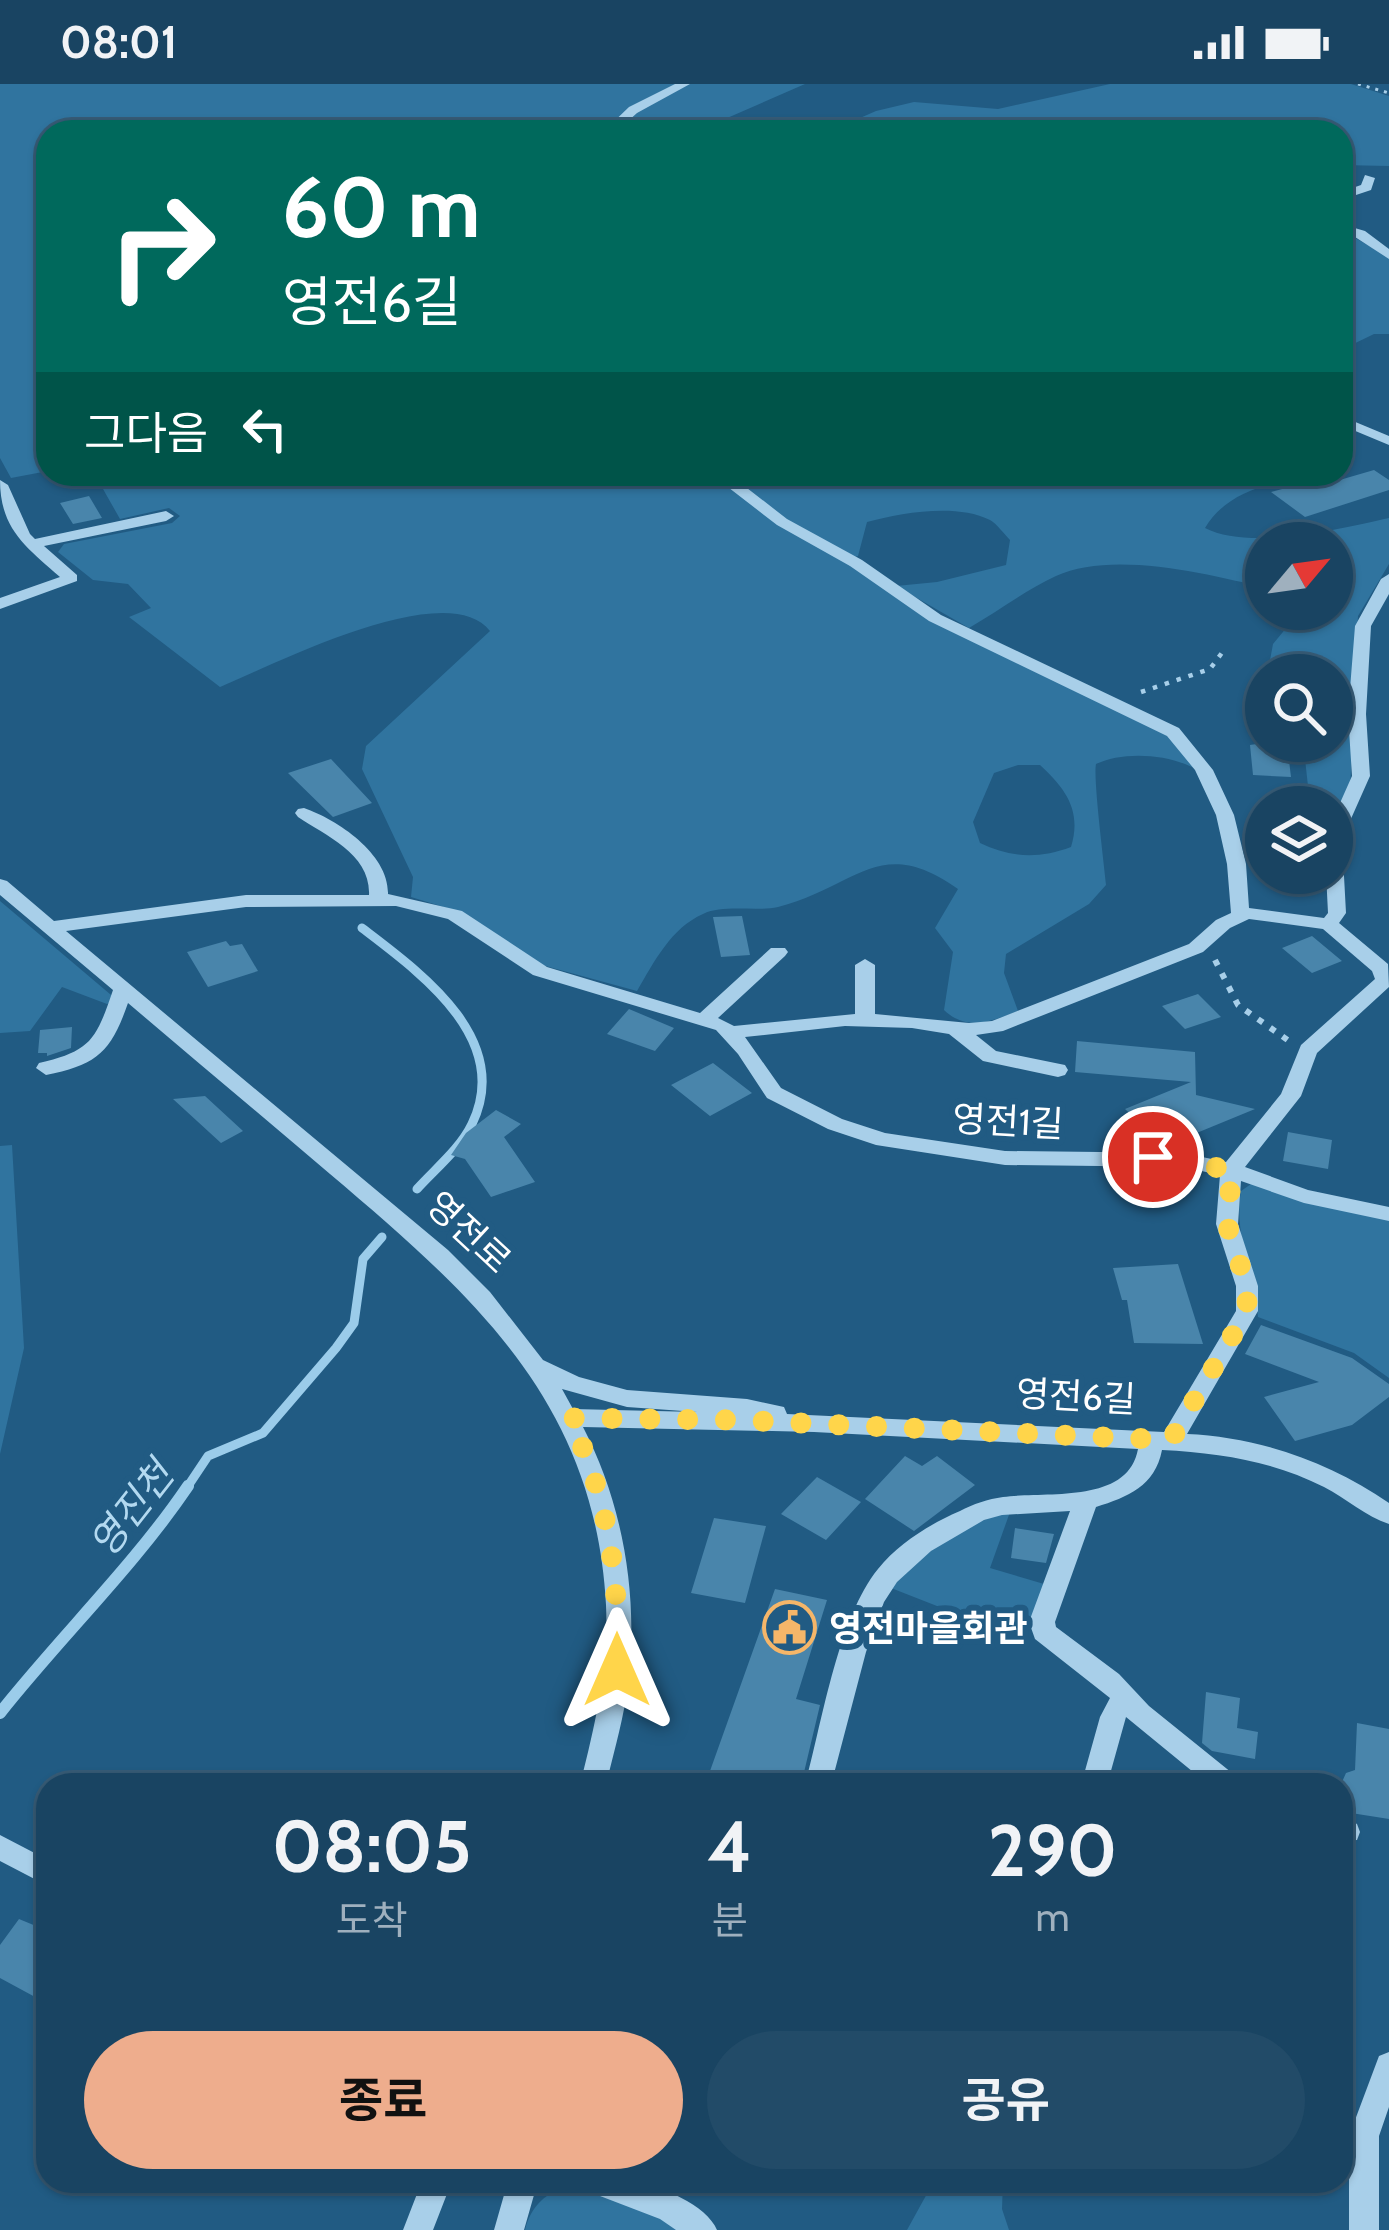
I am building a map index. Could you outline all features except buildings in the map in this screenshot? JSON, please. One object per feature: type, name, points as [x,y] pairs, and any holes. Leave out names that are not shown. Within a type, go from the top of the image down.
[{"type":"street","points":[[622,120],[684,84]]},
{"type":"street","points":[[1353,192],[1367,187],[1370,178]]},
{"type":"street","points":[[1353,232],[1389,254]]},
{"type":"street","points":[[1353,425],[1389,441]]},
{"type":"street","points":[[0,485],[18,527],[71,578],[0,604]]},
{"type":"street","points":[[735,486],[782,522],[856,563],[935,618],[1173,732],[1208,772],[1236,863],[1240,914],[1329,924],[1381,968],[1387,980],[1308,1050],[1292,1096],[1232,1170],[1227,1224],[1247,1286],[1247,1311],[1148,1464],[1140,1474],[1085,1503],[981,1511],[924,1543],[897,1565],[874,1598],[822,1773]]},
{"type":"street","points":[[33,544],[166,516]]},
{"type":"street","points":[[1329,924],[1337,913],[1333,839],[1360,776],[1357,714],[1363,626],[1389,579]]},
{"type":"street","points":[[304,813],[370,862],[379,881],[378,899]]},
{"type":"street","name":"영전로","points":[[0,885],[440,1255],[496,1310],[534,1361],[569,1418],[596,1485],[609,1538],[617,1605],[617,1670],[596,1773]]},
{"type":"street","name":"영전1길","points":[[51,927],[246,902],[378,899],[420,904],[454,915],[540,971],[706,1018],[731,1034],[774,1093],[835,1124],[883,1140],[968,1156],[1153,1157],[1232,1170],[1304,1196],[1389,1214]]},
{"type":"street","name":"영전1길","points":[[731,1034],[865,1019],[996,1027],[1205,941],[1240,914]]},
{"type":"street","points":[[706,1018],[778,952]]},
{"type":"street","points":[[865,965],[865,1019]]},
{"type":"street","points":[[46,1068],[69,1065],[96,1052],[123,988]]},
{"type":"street","name":"영전1길","points":[[954,1028],[990,1056],[1058,1070]]},
{"type":"street","name":"영전6길","points":[[534,1361],[598,1393],[734,1404],[814,1423]]},
{"type":"street","name":"영전6길","points":[[569,1418],[814,1423],[1162,1440],[1265,1453],[1318,1473],[1389,1515]]},
{"type":"street","points":[[1085,1503],[1042,1622],[1052,1641],[1093,1667],[1210,1773]]},
{"type":"street","points":[[1097,1773],[1124,1696]]},
{"type":"street","points":[[0,1846],[36,1867]]},
{"type":"street","points":[[1364,2230],[1364,2136],[1378,2084],[1389,2066]]},
{"type":"street","points":[[418,2230],[432,2193]]},
{"type":"street","points":[[508,2230],[519,2193]]},
{"type":"street","points":[[629,2193],[670,2209],[702,2230]]},
{"type":"path","points":[[1358,84],[1389,93]]},
{"type":"path","points":[[1120,704],[1147,689],[1210,669],[1225,650]]},
{"type":"path","points":[[1205,941],[1230,991],[1250,1018],[1308,1050]]},
{"type":"shaded area","points":[[0,84],[805,84],[722,120],[36,120],[36,473],[11,478],[0,458]]},
{"type":"shaded area","points":[[1110,84],[1351,84],[1389,96],[1389,166],[1353,165],[1353,120],[855,120],[914,102],[998,109]]},
{"type":"shaded area","points":[[1353,237],[1389,257],[1389,334],[1374,334],[1353,344]]},
{"type":"shaded area","points":[[1264,486],[1225,505],[1205,528],[1245,538],[1245,583],[1161,567],[1079,568],[1045,582],[969,628],[896,586],[937,582],[1006,565],[1010,540],[990,520],[945,511],[867,522],[858,556],[844,560],[930,621],[1165,732],[1201,773],[1150,756],[1096,764],[1106,885],[1089,904],[1006,954],[1004,973],[1018,1011],[971,1023],[944,1010],[953,952],[935,928],[958,889],[908,865],[868,870],[778,907],[703,914],[673,937],[637,991],[538,964],[460,912],[411,897],[413,877],[362,769],[366,746],[490,631],[468,616],[437,613],[400,618],[317,645],[220,687],[129,617],[151,608],[128,584],[93,580],[58,552],[64,544],[172,523],[180,516],[169,508],[120,519],[103,489]],"holes":[[[1018,765],[1040,765],[1069,802],[1074,822],[1071,847],[1048,854],[1003,852],[980,843],[973,822],[994,773]]]},
{"type":"shaded area","points":[[1389,518],[1389,564],[1358,616],[1353,725],[1353,654],[1271,654],[1285,630],[1353,630],[1353,525]]},
{"type":"shaded area","points":[[1305,762],[1351,762],[1350,786],[1308,786]]},
{"type":"shaded area","points":[[0,901],[117,1000],[107,1004],[62,987],[30,1031],[0,1033]]},
{"type":"shaded area","points":[[12,1145],[24,1348],[0,1454],[0,1146]]},
{"type":"shaded area","points":[[1251,1184],[1389,1219],[1389,1378],[1354,1353],[1258,1317],[1239,1208],[1241,1191]]},
{"type":"shaded area","points":[[1010,1512],[990,1568],[1044,1584],[1024,1640],[891,1588],[945,1541],[976,1523]]},
{"type":"shaded area","points":[[551,2193],[598,2193],[686,2230],[525,2230],[541,2201]]},
{"type":"shaded area","points":[[927,2193],[1003,2193],[1009,2230],[907,2230]]},
{"type":"waterway","name":"영진천","points":[[362,928],[434,987],[471,1036],[480,1064],[481,1093],[472,1124],[417,1189]]},
{"type":"waterway","name":"영진천","points":[[188,1486],[208,1456],[263,1433],[336,1348],[354,1323],[363,1259],[382,1237]]},
{"type":"waterway","name":"영진천","points":[[0,1713],[144,1545],[188,1486]]},
{"type":"place","name":"영전마을회관","points":[[790,1628]]},
{"type":"route","points":[[617,1670],[619,1627],[609,1538],[596,1485],[569,1418],[736,1420],[1171,1440],[1242,1323],[1249,1299],[1227,1224],[1232,1170],[1153,1157]]}]
